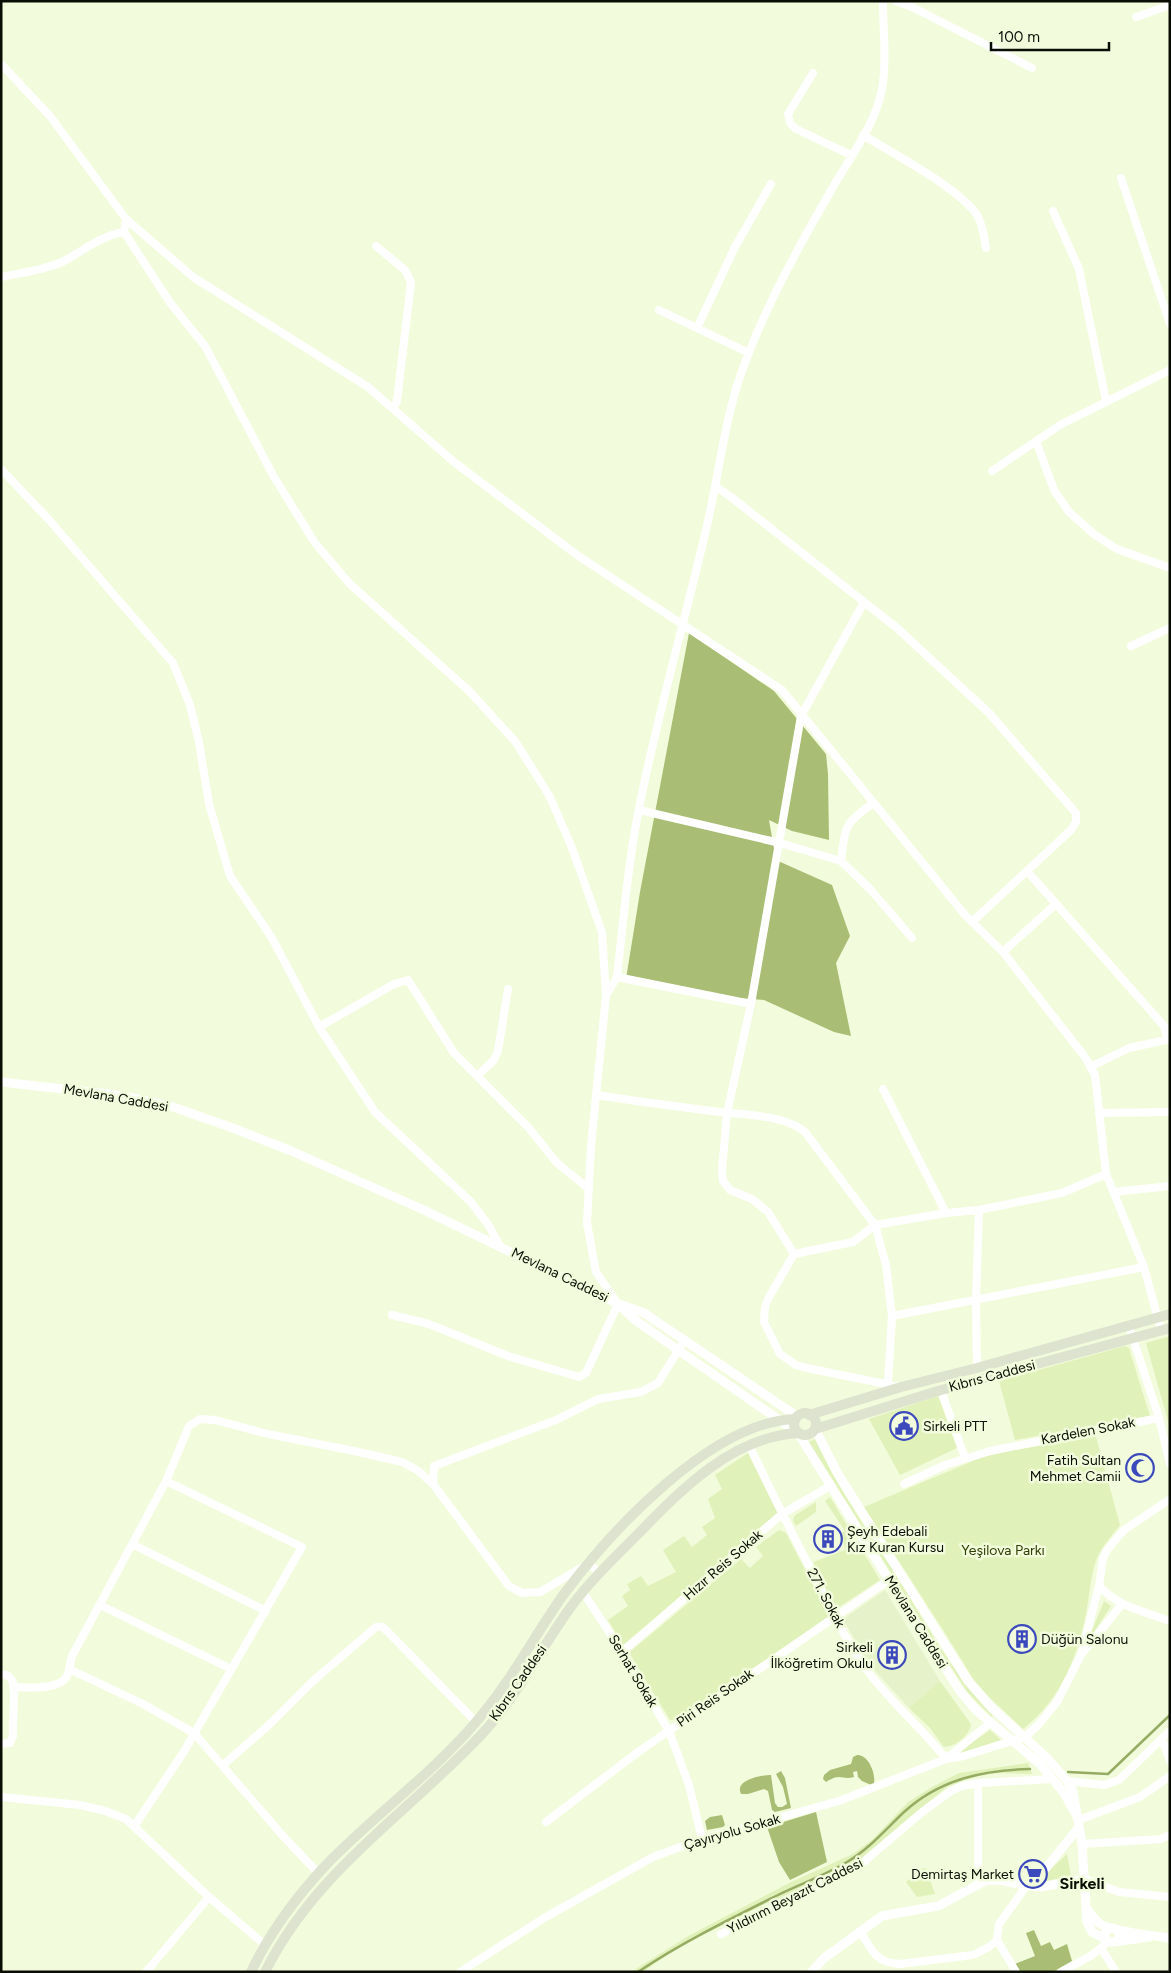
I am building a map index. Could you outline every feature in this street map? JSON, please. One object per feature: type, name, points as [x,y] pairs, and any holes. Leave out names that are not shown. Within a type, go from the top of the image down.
[{"type":"main road","points":[[251,1972],[265,1945],[299,1896],[318,1874],[414,1784],[476,1722],[563,1596],[588,1564],[642,1507],[680,1472],[724,1443],[754,1428],[780,1420],[797,1418],[803,1414],[809,1414],[900,1387],[977,1368],[1170,1314]]},
{"type":"main road","name":"Kıbrıs Caddesi","points":[[815,1429],[941,1390],[1165,1329]]},
{"type":"main road","points":[[797,1418],[795,1428],[798,1433],[808,1435],[815,1429],[814,1419],[809,1414]]},
{"type":"main road","name":"Kıbrıs Caddesi","points":[[265,1972],[286,1934],[321,1888],[355,1853],[452,1764],[487,1728],[599,1572],[694,1480],[735,1452],[749,1445],[779,1435],[798,1433]]},
{"type":"street","points":[[606,995],[617,977],[639,810],[682,625],[706,532],[726,428],[736,388],[749,353],[802,240],[863,135],[874,112],[881,90],[884,70],[883,1]]},
{"type":"street","points":[[896,1],[912,7],[1032,68]]},
{"type":"street","points":[[1136,18],[1170,5]]},
{"type":"street","points":[[1,64],[50,116],[126,219],[193,277],[368,388],[454,462],[577,555],[782,690],[801,716],[972,922],[1003,952],[1085,1057],[1095,1075],[1106,1174],[1144,1267],[1158,1317],[1165,1329]]},
{"type":"street","points":[[1,78],[8,72]]},
{"type":"street","points":[[813,73],[788,114],[790,122],[796,129],[851,155]]},
{"type":"street","points":[[863,135],[923,172],[969,206],[980,221],[986,248]]},
{"type":"street","points":[[1121,178],[1170,324]]},
{"type":"street","points":[[697,328],[735,247],[771,184]]},
{"type":"street","points":[[1053,211],[1082,278],[1106,401]]},
{"type":"street","points":[[126,219],[124,232],[171,304],[205,346],[274,477],[315,543],[349,583],[469,691],[515,741],[550,797],[572,848],[602,932],[606,995],[596,1095],[587,1223],[596,1272],[618,1304],[644,1314],[797,1418]]},
{"type":"street","points":[[1,277],[59,263],[100,239],[111,234],[124,232]]},
{"type":"street","points":[[376,246],[405,270],[411,282],[397,401],[393,409]]},
{"type":"street","points":[[659,310],[749,353]]},
{"type":"street","points":[[992,471],[1060,425],[1170,370]]},
{"type":"street","points":[[1036,441],[1054,490],[1069,512],[1095,535],[1117,548],[1170,568]]},
{"type":"street","points":[[1,469],[50,521],[173,663],[190,705],[199,742],[209,804],[230,876],[272,938],[319,1027],[375,1112],[470,1202],[489,1226],[500,1246]]},
{"type":"street","points":[[715,486],[898,628],[989,712],[1076,812],[1076,822],[1071,830],[972,922]]},
{"type":"street","points":[[794,1254],[768,1212],[758,1203],[730,1190],[724,1181],[722,1170],[727,1113],[751,1004],[801,716],[864,602]]},
{"type":"street","points":[[1131,646],[1170,628]]},
{"type":"street","points":[[841,861],[846,828],[853,818],[873,803]]},
{"type":"street","points":[[639,810],[780,843],[841,861],[870,890],[912,938]]},
{"type":"street","points":[[1027,871],[1164,1026],[1168,1039],[1129,1048],[1090,1067]]},
{"type":"street","points":[[1003,952],[1056,904]]},
{"type":"street","points":[[617,977],[751,1004]]},
{"type":"street","points":[[319,1027],[394,984],[408,980],[454,1053],[528,1127],[557,1163],[589,1189]]},
{"type":"street","points":[[477,1076],[494,1060],[498,1051],[508,989]]},
{"type":"street","name":"Mevlana Caddesi","points":[[1,1082],[109,1094],[173,1107],[289,1150],[426,1211],[618,1304],[626,1313],[678,1351],[798,1433],[960,1691],[977,1710],[1029,1754],[1051,1777]]},
{"type":"street","points":[[882,1089],[946,1213]]},
{"type":"street","points":[[596,1095],[736,1113],[788,1122],[801,1129],[875,1225],[886,1265],[892,1316],[888,1384]]},
{"type":"street","points":[[1099,1113],[1170,1112]]},
{"type":"street","points":[[900,1387],[796,1365],[780,1354],[764,1322],[765,1307],[794,1254],[853,1242],[875,1225],[946,1213],[979,1210],[1062,1193],[1106,1174]]},
{"type":"street","points":[[1114,1192],[1170,1186]]},
{"type":"street","points":[[977,1368],[976,1300],[979,1210]]},
{"type":"street","points":[[892,1316],[1144,1267]]},
{"type":"street","points":[[392,1315],[430,1324],[508,1356],[579,1377],[586,1373],[618,1304]]},
{"type":"street","points":[[1129,1326],[1159,1418],[1170,1464]]},
{"type":"street","points":[[433,1484],[434,1466],[556,1420],[598,1399],[641,1392],[658,1384],[684,1341]]},
{"type":"street","points":[[941,1390],[965,1458]]},
{"type":"street","name":"Kardelen Sokak","points":[[904,1484],[945,1465],[1018,1444],[1159,1418]]},
{"type":"street","points":[[13,1687],[56,1685],[64,1679],[72,1656],[166,1481],[189,1426],[196,1421],[204,1419],[402,1462],[417,1470],[433,1484],[509,1586],[522,1592],[540,1592],[588,1564],[599,1572]]},
{"type":"street","points":[[815,1429],[846,1487],[968,1681],[991,1707],[1047,1758],[1073,1791],[1082,1844],[1088,1910],[1087,1922],[1092,1932],[1111,1941]]},
{"type":"street","name":"271. Sokak","points":[[749,1445],[834,1616],[855,1651],[874,1679],[931,1740],[946,1759]]},
{"type":"street","points":[[135,1826],[183,1753],[302,1547],[166,1481]]},
{"type":"street","name":"Hızır Reis Sokak","points":[[622,1652],[782,1514],[830,1486]]},
{"type":"street","points":[[1081,1655],[1099,1586],[1103,1558],[1112,1542],[1124,1530],[1170,1499]]},
{"type":"street","points":[[132,1544],[266,1611]]},
{"type":"street","name":"Piri Reis Sokak","points":[[546,1822],[669,1731],[889,1580]]},
{"type":"street","points":[[1099,1586],[1108,1596],[1122,1604],[1170,1621]]},
{"type":"street","name":"Serhat Sokak","points":[[583,1592],[622,1652],[669,1731],[689,1785],[702,1839]]},
{"type":"street","points":[[1025,1737],[1039,1724],[1057,1702],[1081,1655],[1122,1604]]},
{"type":"street","points":[[100,1605],[231,1669]]},
{"type":"street","points":[[223,1765],[270,1724],[312,1681],[376,1627],[382,1627],[386,1630],[476,1722]]},
{"type":"street","points":[[69,1669],[143,1704],[194,1734],[318,1874]]},
{"type":"street","points":[[1,1674],[5,1674],[10,1678],[13,1687],[13,1736],[10,1743],[1,1744]]},
{"type":"street","points":[[946,1759],[991,1722]]},
{"type":"street","points":[[1067,1781],[1104,1785],[1119,1780],[1170,1731]]},
{"type":"street","name":"Çayıryolu Sokak","points":[[460,1972],[544,1918],[653,1857],[702,1839],[839,1801],[946,1759],[964,1756],[1025,1737]]},
{"type":"street","points":[[1162,1739],[1170,1761]]},
{"type":"street","points":[[1016,1972],[997,1940],[999,1924],[1028,1885],[1051,1862],[1078,1822],[1140,1797],[1170,1776]]},
{"type":"street","points":[[1051,1777],[1064,1793],[1078,1822]]},
{"type":"street","name":"Yıldırım Beyazıt Caddesi","points":[[721,1934],[859,1866],[944,1794],[962,1786],[1051,1777]]},
{"type":"street","points":[[978,1784],[978,1884]]},
{"type":"street","points":[[1,1797],[64,1803],[95,1808],[120,1816],[135,1826],[209,1897],[265,1945]]},
{"type":"street","points":[[1082,1844],[1160,1839],[1170,1835]]},
{"type":"street","points":[[812,1972],[822,1959],[882,1916],[938,1906],[978,1884],[999,1880],[1041,1887],[1085,1879],[1119,1892],[1170,1898]]},
{"type":"street","points":[[146,1972],[209,1897]]},
{"type":"street","points":[[1088,1910],[1097,1922],[1113,1928],[1170,1938]]},
{"type":"street","points":[[1111,1941],[1104,1934],[1108,1928],[1113,1928]]},
{"type":"street","points":[[861,1932],[879,1959],[901,1968],[973,1955],[989,1947],[997,1940]]},
{"type":"street","points":[[1061,1972],[1111,1941],[1155,1936]]},
{"type":"street","points":[[1101,1948],[1116,1972]]},
{"type":"shaded area","points":[[885,1590],[940,1681],[909,1708],[868,1663],[843,1619]]},
{"type":"green space","points":[[689,633],[774,691],[826,754],[829,840],[792,831],[769,820],[776,860],[832,885],[850,936],[836,963],[851,1036],[834,1032],[764,1000],[700,995],[626,979],[640,892]]},
{"type":"green space","points":[[1170,1336],[1170,1428],[1146,1343]]},
{"type":"green space","points":[[1125,1346],[1129,1348],[1150,1416],[1015,1440],[999,1381]]},
{"type":"green space","points":[[938,1396],[957,1448],[900,1475],[869,1419]]},
{"type":"green space","name":"Yeşilova Parkı","points":[[1096,1437],[1120,1525],[1098,1556],[1092,1574],[1084,1625],[1066,1675],[1048,1704],[1023,1729],[974,1680],[864,1507],[980,1458],[1007,1451]]},
{"type":"green space","points":[[815,1439],[843,1492],[953,1667],[992,1717],[968,1693],[933,1640],[809,1442]]},
{"type":"green space","points":[[748,1453],[778,1513],[623,1645],[608,1620],[628,1606],[622,1596],[630,1590],[627,1584],[641,1576],[648,1586],[676,1572],[663,1550],[684,1536],[692,1547],[707,1535],[702,1527],[715,1518],[708,1499],[722,1489],[715,1475]]},
{"type":"green space","points":[[830,1497],[880,1580],[839,1607],[833,1604],[813,1562],[845,1550],[842,1533],[845,1531],[825,1501]]},
{"type":"green space","points":[[816,1502],[816,1512],[796,1526],[793,1521],[794,1516]]},
{"type":"green space","points":[[779,1530],[786,1533],[829,1616],[679,1720],[670,1720],[630,1654],[631,1651],[741,1559],[750,1568],[763,1556],[756,1547]]},
{"type":"green space","points":[[1104,1601],[1111,1606],[1087,1643]]},
{"type":"green space","points":[[940,1681],[971,1724],[968,1732],[961,1740],[953,1745],[944,1747],[930,1728],[909,1708]]},
{"type":"green space","points":[[990,1730],[1001,1740],[955,1755]]},
{"type":"green space","points":[[857,1755],[868,1761],[874,1774],[874,1783],[871,1785],[862,1781],[858,1777],[857,1771],[853,1772],[854,1777],[838,1777],[826,1782],[823,1779],[824,1775],[830,1770],[851,1764],[853,1757]]},
{"type":"green space","points":[[1028,1763],[1032,1774],[999,1773],[973,1777],[947,1787],[854,1864],[763,1905],[701,1936],[674,1950],[643,1972],[631,1972],[690,1935],[789,1883],[853,1854],[872,1840],[908,1802],[932,1787],[959,1773]]},
{"type":"green space","points":[[781,1771],[785,1778],[791,1808],[775,1812],[772,1810],[768,1791],[764,1789],[741,1794],[741,1785],[745,1782],[755,1777],[771,1775],[775,1803],[778,1807],[782,1807],[787,1804],[783,1787],[776,1774]]},
{"type":"green space","points":[[816,1812],[827,1862],[790,1880],[779,1862],[767,1827]]},
{"type":"green space","points":[[722,1815],[725,1825],[723,1827],[707,1830],[705,1821],[710,1817]]},
{"type":"green space","points":[[1067,1854],[1071,1876],[1041,1882],[1039,1880]]},
{"type":"green space","points":[[926,1868],[935,1894],[917,1897],[906,1882],[921,1869]]},
{"type":"green space","points":[[1034,1930],[1041,1946],[1050,1942],[1054,1950],[1067,1944],[1072,1961],[1053,1972],[1020,1972],[1015,1964],[1035,1956],[1026,1933]]},
{"type":"waterway","points":[[1068,1772],[1108,1774],[1170,1715]]},
{"type":"waterway","points":[[638,1972],[707,1931],[847,1862],[870,1845],[904,1812],[932,1792],[948,1784],[979,1774],[1030,1769]]},
{"type":"place","name":"Sirkeli PTT","points":[[904,1426]]},
{"type":"place","name":"Fatih Sultan Mehmet Camii","points":[[1140,1468]]},
{"type":"place","name":"Şeyh Edebali Kız Kuran Kursu","points":[[828,1539]]},
{"type":"place","name":"Düğün Salonu","points":[[1022,1639]]},
{"type":"place","name":"Sirkeli İlköğretim Okulu","points":[[892,1655]]},
{"type":"place","name":"Demirtaş Market","points":[[1033,1874]]},
{"type":"district","name":"Sirkeli","points":[[1082,1883]]}]
